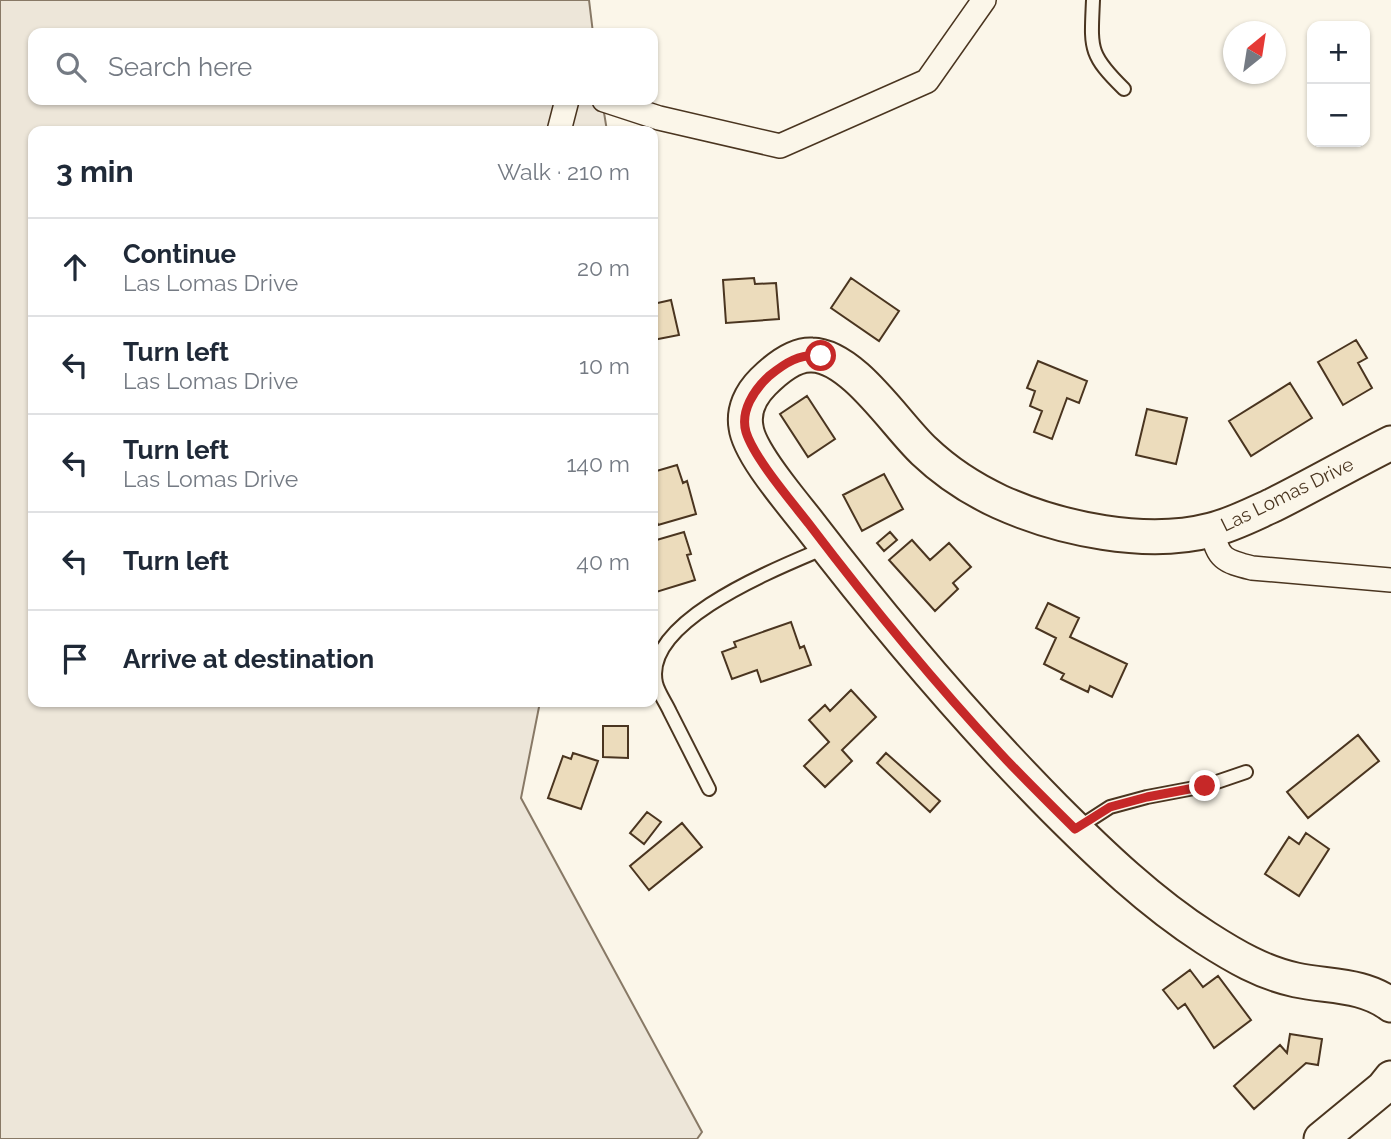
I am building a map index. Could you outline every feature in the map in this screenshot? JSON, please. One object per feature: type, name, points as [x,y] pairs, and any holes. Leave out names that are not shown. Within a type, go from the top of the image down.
[{"type":"street","points":[[619,105],[659,118],[780,146],[927,81],[985,0]]},
{"type":"street","points":[[560,126],[567,105]]},
{"type":"street","name":"Las Lomas Drive","points":[[1391,443],[1244,519],[1212,530],[1175,535],[1114,533],[1058,523],[1000,502],[948,471],[924,451],[868,390],[831,360],[811,355],[799,356],[788,362],[756,390],[746,413],[746,431],[770,473],[827,547],[970,720],[1075,829],[1164,909],[1240,958],[1270,973],[1296,980],[1365,990],[1391,1005]]},
{"type":"street","points":[[1212,530],[1216,548],[1234,564],[1252,568],[1391,580]]},
{"type":"street","points":[[1321,1139],[1388,1087]]},
{"type":"lane","points":[[1093,0],[1091,44],[1103,69],[1124,89]]},
{"type":"lane","points":[[658,657],[665,643],[680,625],[698,612],[776,569],[827,547]]},
{"type":"lane","points":[[658,687],[709,789]]},
{"type":"lane","points":[[1075,829],[1110,807],[1205,786],[1246,772]]},
{"type":"shaded area","points":[[0,0],[589,0],[592,28],[28,28],[28,105],[603,105],[606,126],[28,126],[28,707],[539,707],[521,798],[702,1132],[697,1139],[0,1139]]},
{"type":"building","points":[[754,278],[755,284],[776,283],[779,319],[726,323],[723,280]]},
{"type":"building","points":[[851,278],[899,311],[879,341],[831,308]]},
{"type":"building","points":[[671,300],[679,335],[658,339],[658,303]]},
{"type":"building","points":[[1356,340],[1367,358],[1358,363],[1372,388],[1343,405],[1318,362]]},
{"type":"building","points":[[1038,361],[1087,381],[1079,403],[1067,398],[1052,439],[1034,432],[1042,411],[1030,406],[1035,391],[1027,388]]},
{"type":"building","points":[[1290,383],[1312,418],[1251,456],[1229,421]]},
{"type":"building","points":[[807,396],[835,439],[808,457],[780,414]]},
{"type":"building","points":[[1147,409],[1187,418],[1176,464],[1136,455]]},
{"type":"building","points":[[677,465],[683,483],[687,481],[696,514],[658,525],[658,471]]},
{"type":"building","points":[[884,474],[903,509],[862,531],[843,495]]},
{"type":"building","points":[[684,532],[691,554],[687,555],[695,580],[658,591],[658,540]]},
{"type":"building","points":[[890,532],[897,540],[884,551],[877,543]]},
{"type":"building","points":[[912,540],[930,560],[949,543],[971,567],[953,583],[958,589],[935,611],[889,560]]},
{"type":"building","points":[[1048,603],[1079,618],[1070,637],[1127,664],[1112,697],[1090,686],[1088,692],[1061,679],[1064,674],[1044,664],[1056,638],[1036,628]]},
{"type":"building","points":[[791,622],[800,648],[804,646],[811,665],[761,682],[757,670],[732,679],[722,652],[736,647],[734,642]]},
{"type":"building","points":[[851,690],[876,717],[842,750],[852,761],[825,787],[804,766],[829,742],[809,720],[825,705],[830,711]]},
{"type":"building","points":[[603,726],[628,726],[628,758],[603,757]]},
{"type":"building","points":[[1358,735],[1379,761],[1308,818],[1287,792]]},
{"type":"building","points":[[573,753],[598,761],[581,809],[548,798],[563,756],[571,759]]},
{"type":"building","points":[[886,753],[940,801],[930,812],[877,763]]},
{"type":"building","points":[[647,812],[661,822],[644,844],[630,833]]},
{"type":"building","points":[[682,823],[702,847],[649,890],[630,866]]},
{"type":"building","points":[[1306,833],[1329,849],[1299,896],[1265,874],[1289,837],[1299,844]]},
{"type":"building","points":[[1190,970],[1203,987],[1218,976],[1251,1020],[1214,1048],[1185,1004],[1178,1009],[1163,990]]},
{"type":"building","points":[[1290,1034],[1322,1039],[1318,1065],[1306,1063],[1254,1109],[1234,1086],[1280,1045],[1287,1053]]},
{"type":"route","points":[[821,356],[799,356],[774,372],[756,390],[746,413],[746,431],[750,441],[770,473],[827,547],[970,720],[1075,829],[1110,807],[1205,786]]}]
